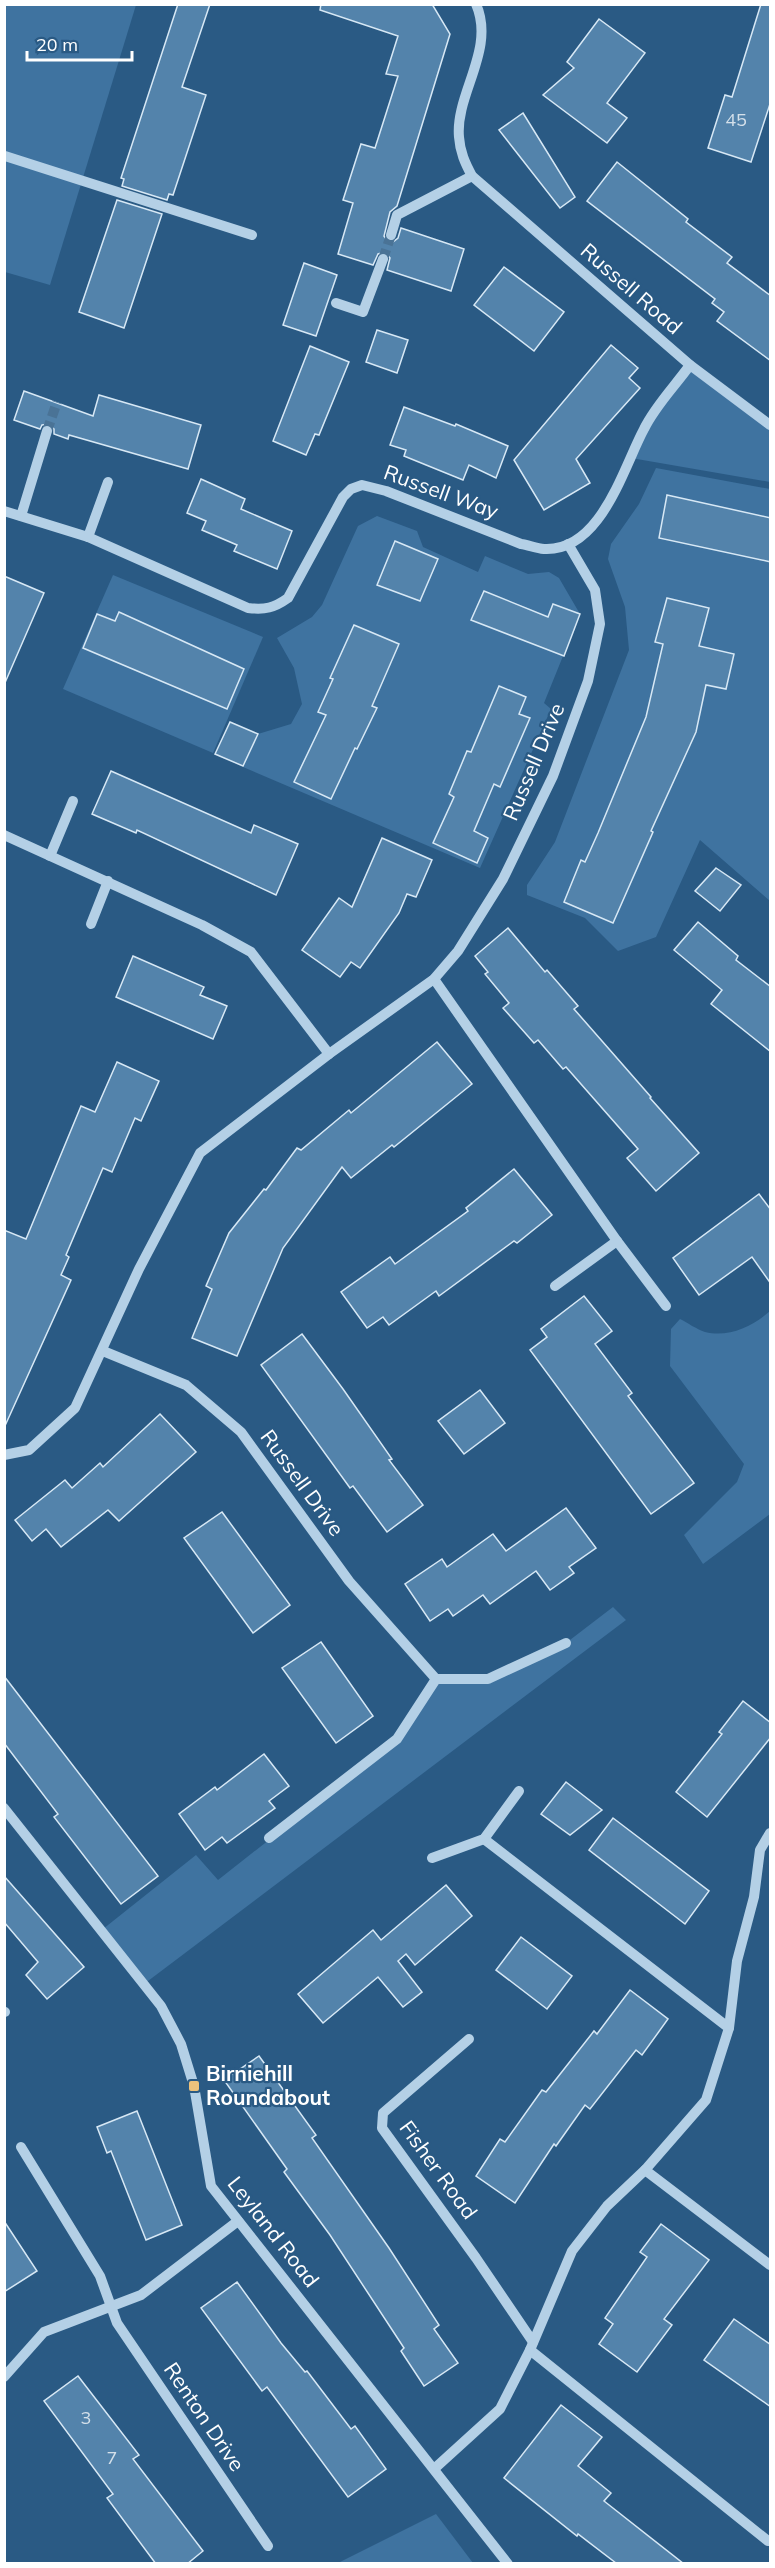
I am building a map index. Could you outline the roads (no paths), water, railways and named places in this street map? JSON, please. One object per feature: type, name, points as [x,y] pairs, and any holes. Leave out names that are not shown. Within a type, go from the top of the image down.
[{"type":"street","name":"Russell Road","points":[[476,4],[480,13],[482,35],[458,134],[462,157],[472,176],[690,365],[771,425]]},
{"type":"street","points":[[5,156],[252,235]]},
{"type":"street","points":[[391,236],[397,215],[472,176]]},
{"type":"street","points":[[336,303],[363,312],[383,259]]},
{"type":"street","name":"Russell Way","points":[[4,511],[88,537],[248,608],[265,610],[277,606],[288,598],[343,497],[351,489],[362,485],[386,491],[521,544],[545,549],[568,544],[592,527],[603,511],[614,494],[645,427],[690,365]]},
{"type":"street","points":[[21,516],[47,432]]},
{"type":"street","points":[[88,537],[108,482]]},
{"type":"street","name":"Russell Drive","points":[[4,1455],[29,1450],[75,1408],[139,1269],[200,1154],[330,1054],[434,980],[458,951],[503,879],[553,776],[588,681],[600,624],[595,590],[568,544]]},
{"type":"street","points":[[50,856],[74,801]]},
{"type":"street","points":[[4,835],[202,925],[251,952],[330,1054]]},
{"type":"street","points":[[91,924],[108,881]]},
{"type":"street","points":[[434,980],[617,1241],[666,1306]]},
{"type":"street","points":[[555,1286],[617,1241]]},
{"type":"street","name":"Russell Drive","points":[[103,1351],[186,1385],[241,1432],[349,1581],[436,1679]]},
{"type":"street","points":[[268,1838],[398,1739],[436,1679],[488,1679],[566,1643]]},
{"type":"street","points":[[432,1858],[484,1839],[519,1791]]},
{"type":"street","name":"Leyland Road","points":[[4,1808],[161,2006],[181,2044],[194,2086],[211,2186],[508,2564]]},
{"type":"street","points":[[434,2469],[500,2409],[532,2346],[572,2251],[607,2206],[645,2170],[706,2100],[729,2028],[737,1961],[754,1897],[760,1850],[771,1833]]},
{"type":"street","points":[[484,1839],[729,2028]]},
{"type":"street","name":"Fisher Road","points":[[469,2039],[383,2113],[382,2128],[476,2258],[532,2346],[768,2541]]},
{"type":"street","name":"Renton Drive","points":[[21,2147],[100,2276],[117,2323],[268,2546]]},
{"type":"street","points":[[645,2170],[771,2265]]},
{"type":"street","points":[[4,2377],[44,2332],[141,2295],[238,2222]]},
{"type":"tunnel","points":[[383,259],[391,235]]},
{"type":"tunnel","points":[[47,431],[57,402]]},
{"type":"place","name":"Birniehill Roundabout","points":[[194,2086]]}]
